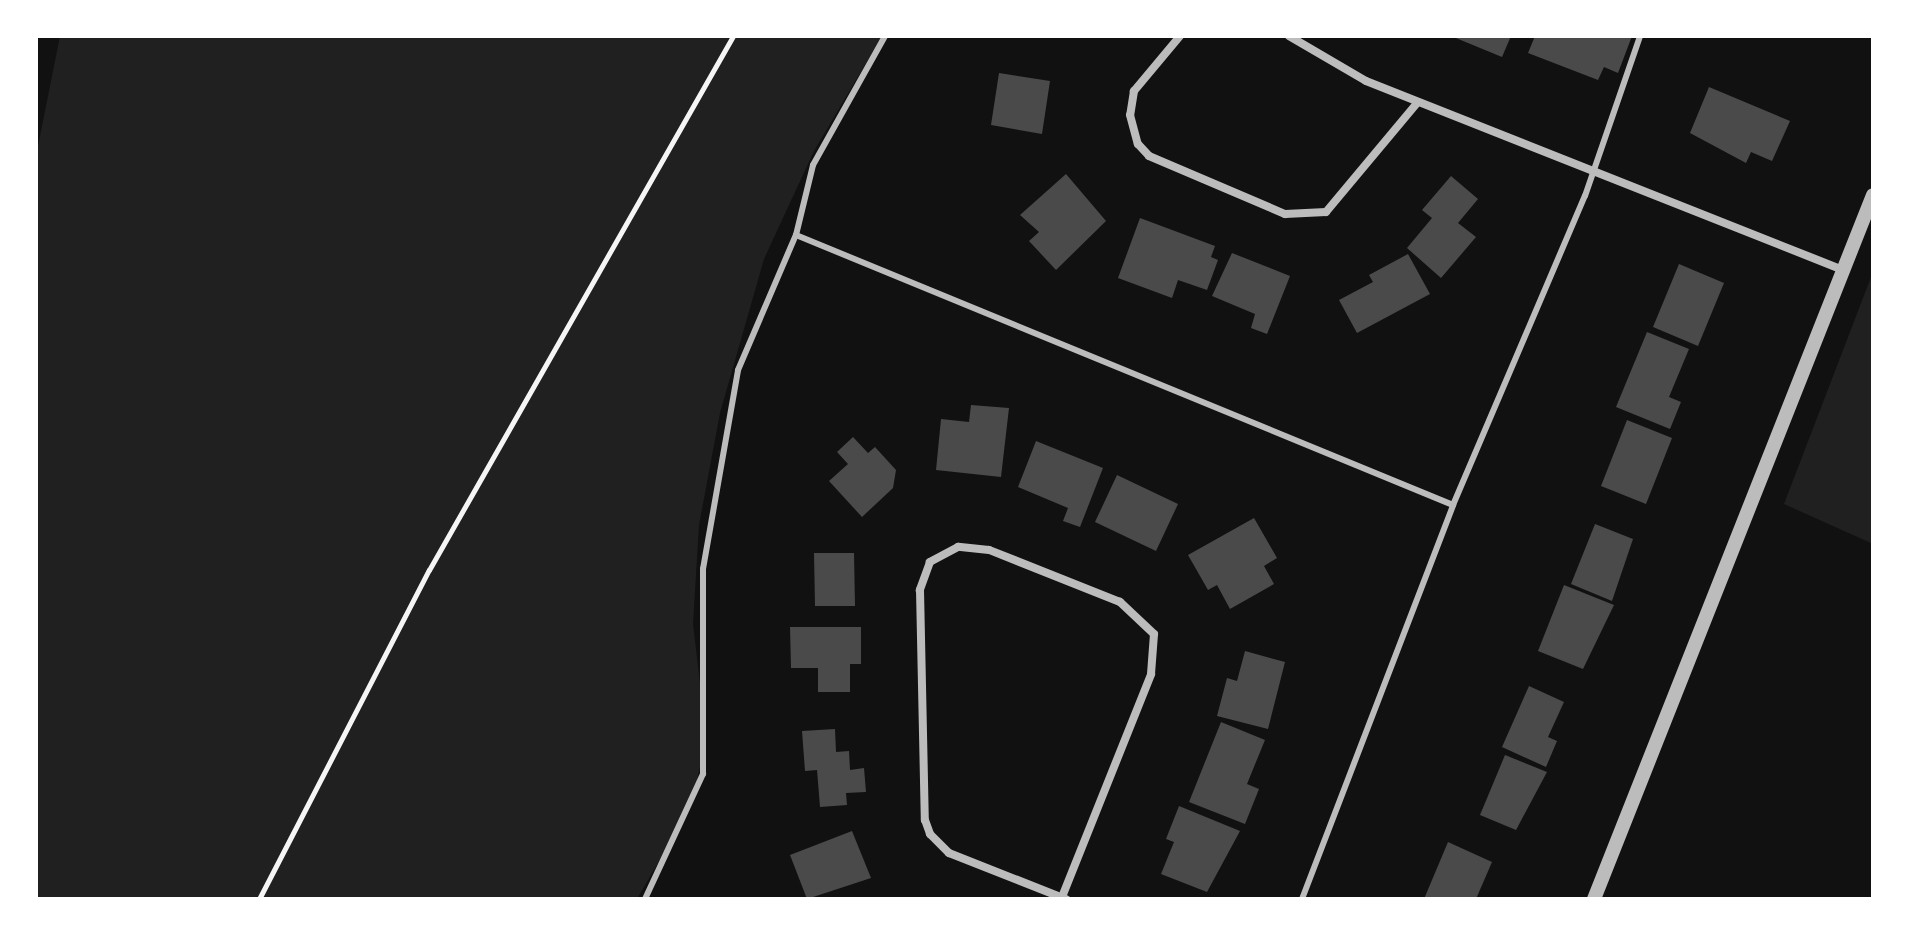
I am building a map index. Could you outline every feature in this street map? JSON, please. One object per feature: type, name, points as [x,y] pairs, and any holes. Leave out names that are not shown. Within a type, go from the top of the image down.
[{"type":"street","points":[[1180,36],[1134,91],[1130,115],[1138,144],[1167,164],[1285,214],[1326,212],[1418,102]]},
{"type":"street","points":[[1289,36],[1356,76],[1843,270]]},
{"type":"street","points":[[1594,899],[1873,195]]},
{"type":"street","points":[[958,547],[989,550],[1120,602],[1154,634],[1151,674],[1064,898],[949,853],[930,834],[925,820],[920,590],[930,562],[958,547]]},
{"type":"lane","points":[[645,899],[703,774],[705,554],[738,370],[796,235],[813,165],[885,36]]},
{"type":"lane","points":[[1302,899],[1453,505],[1594,171],[1640,36]]},
{"type":"lane","points":[[796,235],[1453,505]]},
{"type":"path","points":[[259,899],[429,570],[733,36]]},
{"type":"shaded area","points":[[60,36],[882,36],[814,151],[764,259],[720,413],[699,525],[693,624],[703,709],[701,763],[690,808],[637,899],[36,899],[36,156]]},
{"type":"shaded area","points":[[1873,272],[1873,544],[1784,504]]},
{"type":"building","points":[[1451,36],[1511,36],[1502,57]]},
{"type":"building","points":[[1535,36],[1632,36],[1618,73],[1604,67],[1598,80],[1528,53]]},
{"type":"building","points":[[999,73],[1050,81],[1042,134],[991,125]]},
{"type":"building","points":[[1709,87],[1790,121],[1772,161],[1751,152],[1746,163],[1690,133]]},
{"type":"building","points":[[1066,174],[1106,221],[1056,270],[1029,241],[1039,232],[1020,215]]},
{"type":"building","points":[[1451,176],[1478,199],[1458,223],[1476,237],[1441,278],[1407,248],[1432,218],[1422,210]]},
{"type":"building","points":[[1140,218],[1215,246],[1211,257],[1218,260],[1207,290],[1178,280],[1172,298],[1118,278]]},
{"type":"building","points":[[1232,253],[1290,276],[1267,334],[1251,328],[1255,314],[1212,296]]},
{"type":"building","points":[[1408,254],[1430,294],[1357,333],[1339,300],[1373,282],[1369,275]]},
{"type":"building","points":[[1679,264],[1724,283],[1698,346],[1653,327]]},
{"type":"building","points":[[1647,332],[1689,349],[1669,397],[1681,402],[1670,429],[1616,407]]},
{"type":"building","points":[[971,405],[1009,408],[1001,477],[936,470],[941,419],[969,422]]},
{"type":"building","points":[[1627,420],[1672,438],[1646,504],[1601,486]]},
{"type":"building","points":[[853,437],[868,453],[875,447],[896,470],[893,488],[862,517],[829,481],[848,464],[837,452]]},
{"type":"building","points":[[1036,441],[1103,468],[1080,527],[1063,521],[1068,508],[1018,487]]},
{"type":"building","points":[[1117,475],[1178,504],[1156,551],[1095,522]]},
{"type":"building","points":[[1254,518],[1277,558],[1264,566],[1274,584],[1230,609],[1217,585],[1208,590],[1188,555]]},
{"type":"building","points":[[1595,524],[1633,539],[1612,601],[1571,584]]},
{"type":"building","points":[[814,553],[854,553],[855,606],[815,606]]},
{"type":"building","points":[[1564,585],[1614,605],[1583,669],[1538,651]]},
{"type":"building","points":[[790,627],[861,627],[861,664],[850,664],[850,692],[818,692],[818,668],[791,668]]},
{"type":"building","points":[[1245,651],[1285,662],[1268,729],[1217,716],[1227,678],[1237,681]]},
{"type":"building","points":[[1529,686],[1564,702],[1548,737],[1557,741],[1546,767],[1502,747]]},
{"type":"building","points":[[1221,722],[1265,740],[1247,784],[1259,789],[1245,824],[1189,802]]},
{"type":"building","points":[[835,729],[836,752],[849,751],[850,770],[864,768],[866,792],[846,793],[847,805],[820,807],[817,770],[805,771],[802,731]]},
{"type":"building","points":[[1505,755],[1547,772],[1516,830],[1480,815]]},
{"type":"building","points":[[1179,806],[1240,831],[1207,892],[1161,874],[1174,842],[1166,839]]},
{"type":"building","points":[[852,831],[871,878],[807,899],[790,855]]},
{"type":"building","points":[[1448,842],[1492,862],[1476,899],[1424,899]]}]
